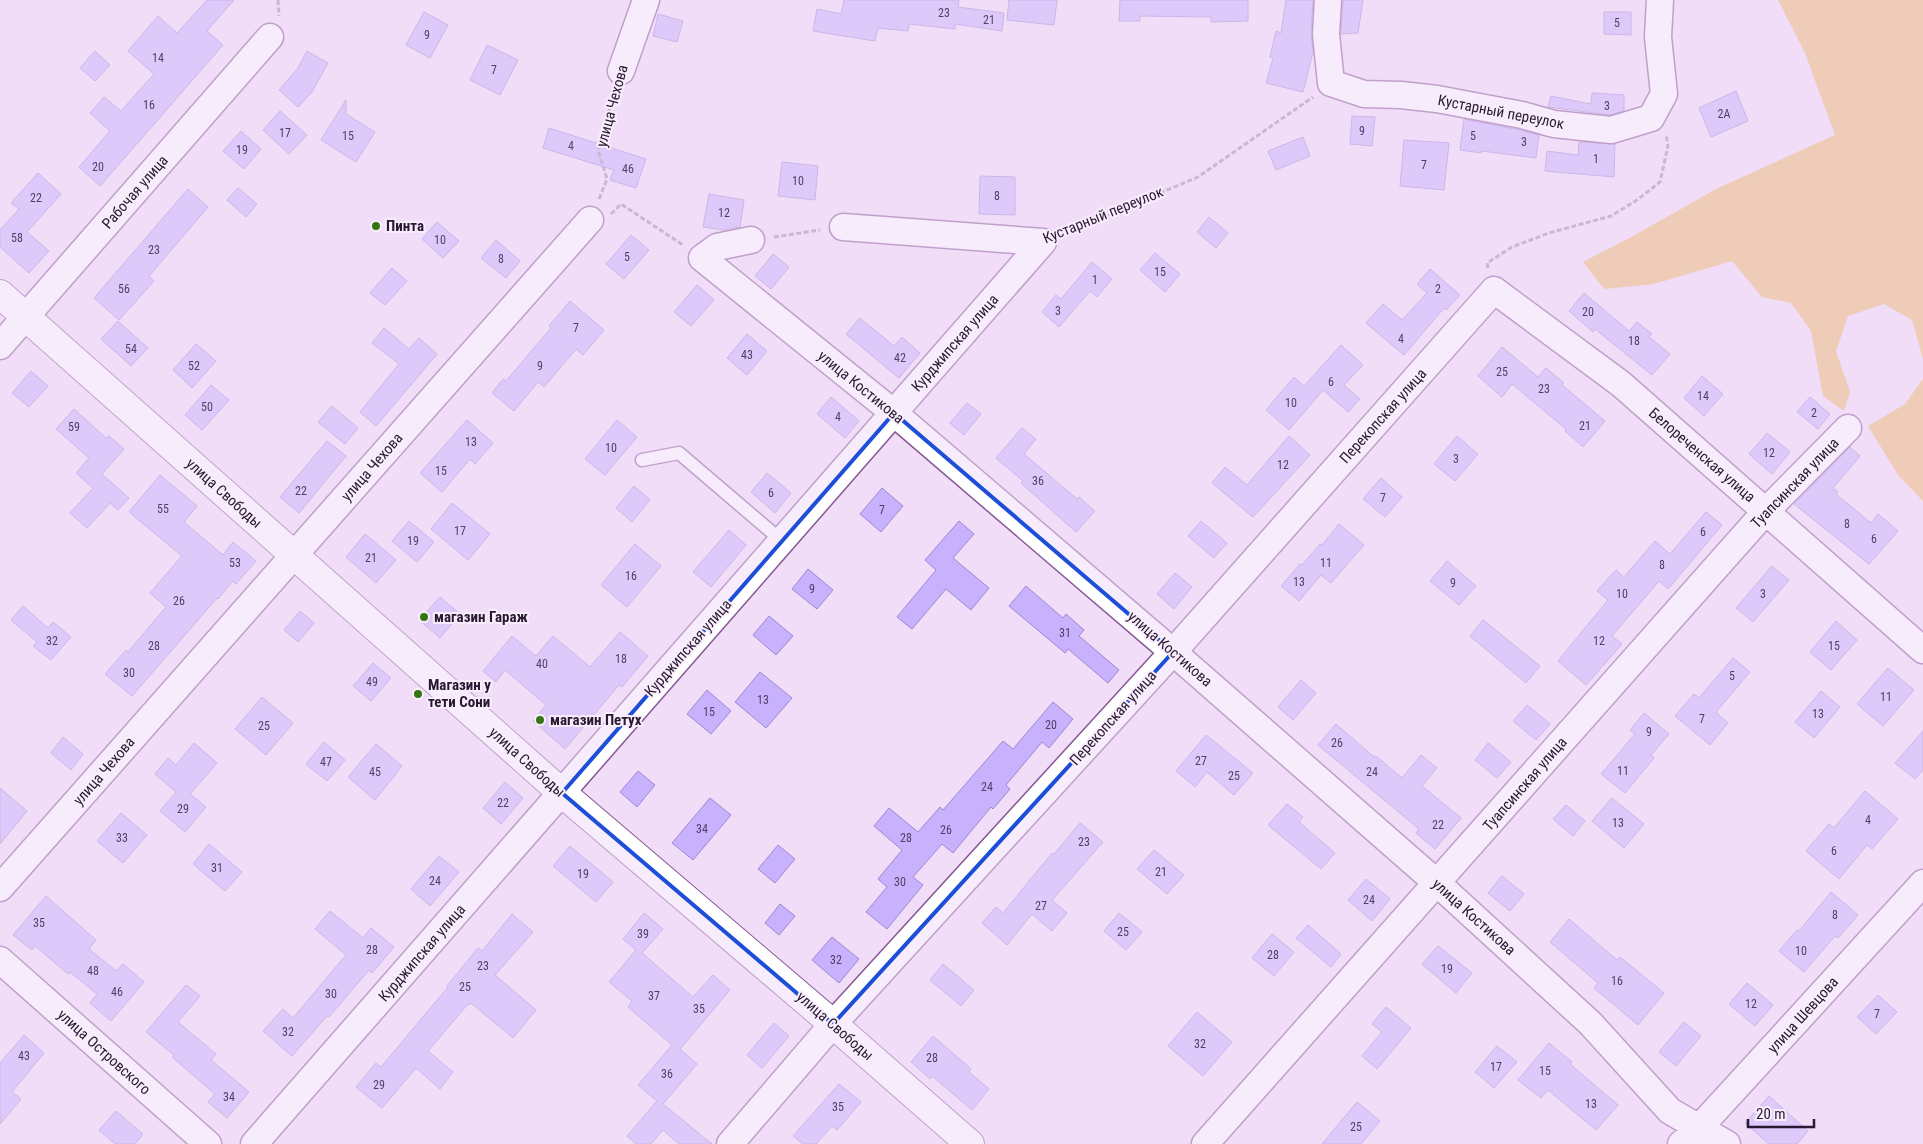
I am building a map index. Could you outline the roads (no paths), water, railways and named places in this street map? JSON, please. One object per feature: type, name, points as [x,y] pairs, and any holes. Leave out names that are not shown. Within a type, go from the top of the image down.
[{"type":"street","name":"улица Чехова","points":[[621,71],[646,0]]},
{"type":"street","name":"Кустарный переулок","points":[[1328,0],[1326,34],[1332,83],[1364,94],[1402,95],[1437,99],[1514,113],[1554,124],[1611,130],[1651,118],[1664,94],[1658,37],[1660,0]]},
{"type":"street","name":"Рабочая улица","points":[[0,346],[270,37]]},
{"type":"street","name":"улица Чехова","points":[[0,888],[590,220]]},
{"type":"street","name":"Кустарный переулок","points":[[843,226],[1043,242]]},
{"type":"street","name":"улица Костикова","points":[[751,240],[717,247],[702,258],[894,413],[1173,652],[1437,883],[1590,1023],[1690,1136],[1726,1144]]},
{"type":"street","name":"Курджипская улица","points":[[254,1144],[1043,242]]},
{"type":"street","name":"Белореченская улица","points":[[1494,290],[1621,384],[1923,650]]},
{"type":"street","name":"Перекопская улица","points":[[730,1144],[833,1024],[1173,652],[1494,290]]},
{"type":"street","name":"улица Свободы","points":[[0,294],[562,793],[833,1024],[970,1144]]},
{"type":"street","name":"Туапсинская улица","points":[[1205,1144],[1766,511],[1848,428]]},
{"type":"street","name":"улица Шевцова","points":[[1690,1136],[1923,884]]},
{"type":"street","name":"улица Островского","points":[[0,960],[208,1144]]},
{"type":"lane","points":[[642,460],[678,453],[782,541]]},
{"type":"place","name":"Пинта","points":[[376,226]]},
{"type":"place","name":"магазин Гараж","points":[[424,617]]},
{"type":"place","name":"Магазин у тети Сони","points":[[418,694]]},
{"type":"place","name":"магазин Петух","points":[[540,720]]}]
